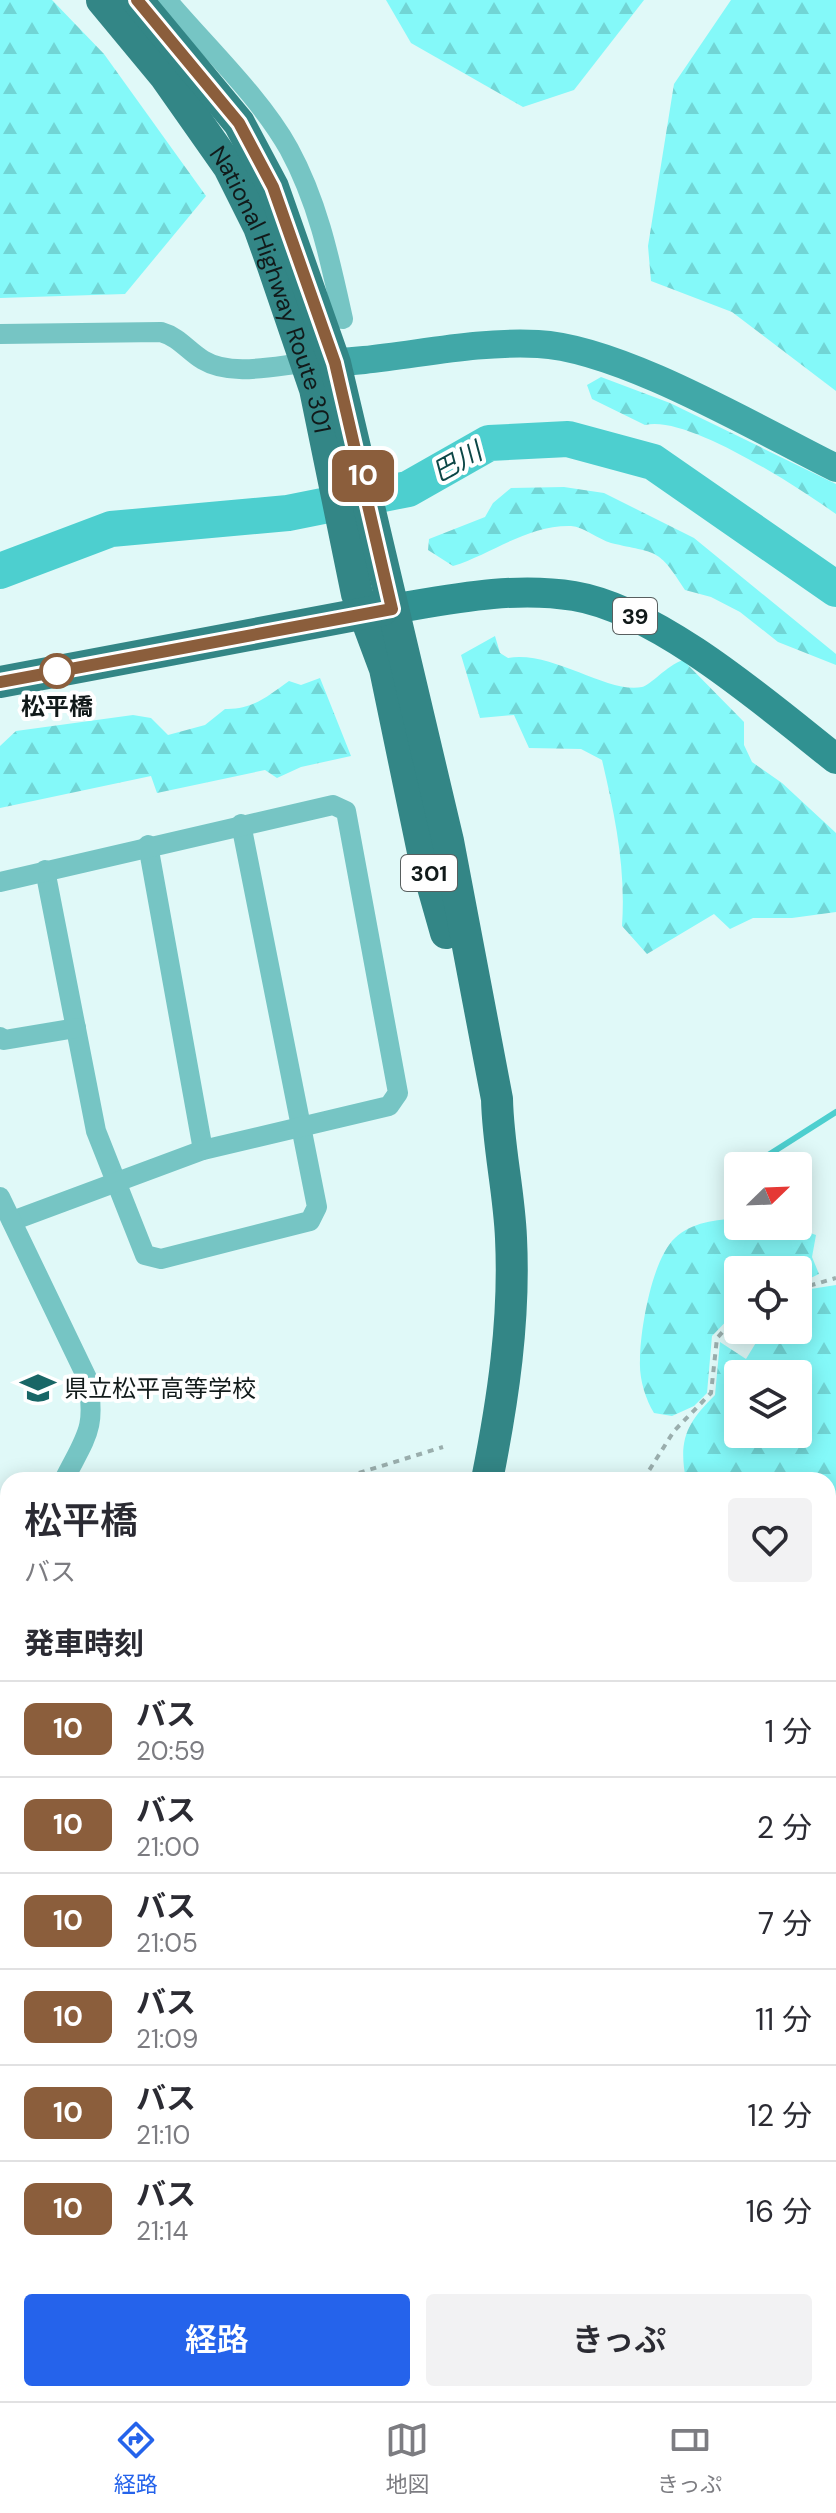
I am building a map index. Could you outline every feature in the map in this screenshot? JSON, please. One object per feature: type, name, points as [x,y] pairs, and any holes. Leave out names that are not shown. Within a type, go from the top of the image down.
[{"type":"highway","name":"National Highway Route 301","points":[[102,0],[165,76],[229,167],[324,375]]},
{"type":"highway","name":"National Highway Route 301","points":[[137,0],[247,113],[273,187],[311,243],[324,375],[375,601],[385,669],[423,852],[461,990],[489,1111],[498,1133],[510,1215],[512,1293],[509,1343],[488,1472]]},
{"type":"highway","points":[[0,682],[375,601]]},
{"type":"main road","points":[[324,375],[472,347],[539,344],[575,350],[637,371],[836,468]]},
{"type":"main road","name":"39","points":[[375,601],[519,592],[576,596],[614,609],[639,618],[747,688],[836,759]]},
{"type":"street","points":[[167,0],[247,113]]},
{"type":"street","points":[[311,243],[343,319]]},
{"type":"street","points":[[0,334],[161,332],[179,340],[205,361],[224,368],[324,375]]},
{"type":"street","points":[[0,882],[148,845],[333,805],[346,811],[398,1093],[389,1106],[304,1129],[203,1150],[12,1221]]},
{"type":"street","points":[[45,870],[96,1131],[113,1181],[145,1255],[161,1259],[310,1221],[317,1207],[304,1129],[241,824]]},
{"type":"street","points":[[148,845],[203,1150]]},
{"type":"street","points":[[0,1037],[4,1040],[76,1028]]},
{"type":"street","points":[[0,1197],[87,1378],[93,1409],[89,1433],[68,1472]]},
{"type":"path","points":[[812,1285],[836,1278]]},
{"type":"path","points":[[648,1472],[674,1431],[711,1393],[717,1338],[724,1330]]},
{"type":"path","points":[[362,1472],[443,1447]]},
{"type":"green space","points":[[0,0],[52,0],[104,54],[206,196],[125,294],[0,298]]},
{"type":"green space","points":[[386,0],[644,0],[574,90],[523,107],[411,43]]},
{"type":"green space","points":[[731,0],[836,0],[836,391],[732,312],[651,281],[648,246],[674,84]]},
{"type":"green space","points":[[601,377],[670,403],[836,484],[836,514],[714,441],[664,425],[645,425],[592,399],[587,385]]},
{"type":"green space","points":[[564,487],[604,493],[694,538],[836,654],[836,665],[778,642],[740,612],[711,597],[685,590],[669,566],[655,554],[611,543],[576,527],[539,530],[453,566],[428,550],[429,539],[485,517],[493,503],[511,488]]},
{"type":"green space","points":[[495,636],[500,653],[508,658],[543,660],[628,687],[646,686],[683,660],[744,722],[744,745],[752,762],[782,783],[836,833],[836,912],[792,918],[753,918],[730,929],[714,914],[647,954],[622,926],[621,863],[602,760],[581,749],[529,748],[514,715],[480,718],[461,655]]},
{"type":"green space","points":[[320,678],[351,756],[301,767],[277,778],[265,770],[157,793],[151,776],[0,808],[0,746],[16,731],[133,715],[151,718],[168,735],[205,725],[225,709],[252,705],[289,681],[301,685]]},
{"type":"green space","points":[[722,1220],[724,1240],[812,1240],[812,1234],[816,1235],[812,1257],[724,1256],[724,1324],[712,1336],[707,1393],[694,1406],[672,1416],[654,1413],[643,1388],[640,1360],[642,1331],[654,1278],[667,1248],[675,1238],[689,1228]]},
{"type":"green space","points":[[812,1257],[819,1274],[812,1277]]},
{"type":"green space","points":[[836,1285],[836,1472],[685,1472],[683,1453],[687,1433],[691,1423],[715,1395],[720,1342],[746,1359],[755,1344],[812,1344],[812,1289]]},
{"type":"waterway","name":"巴川","points":[[0,571],[111,529],[288,513],[408,489],[489,443],[568,439],[653,462],[836,589]]},
{"type":"waterway","points":[[773,1152],[836,1112]]},
{"type":"bus line","name":"10","points":[[0,682],[244,634],[392,609],[360,459],[335,363],[273,187],[239,123],[137,0]]},
{"type":"place","name":"松平橋","points":[[57,671]]},
{"type":"place","name":"県立松平高等学校","points":[[38,1388]]}]
